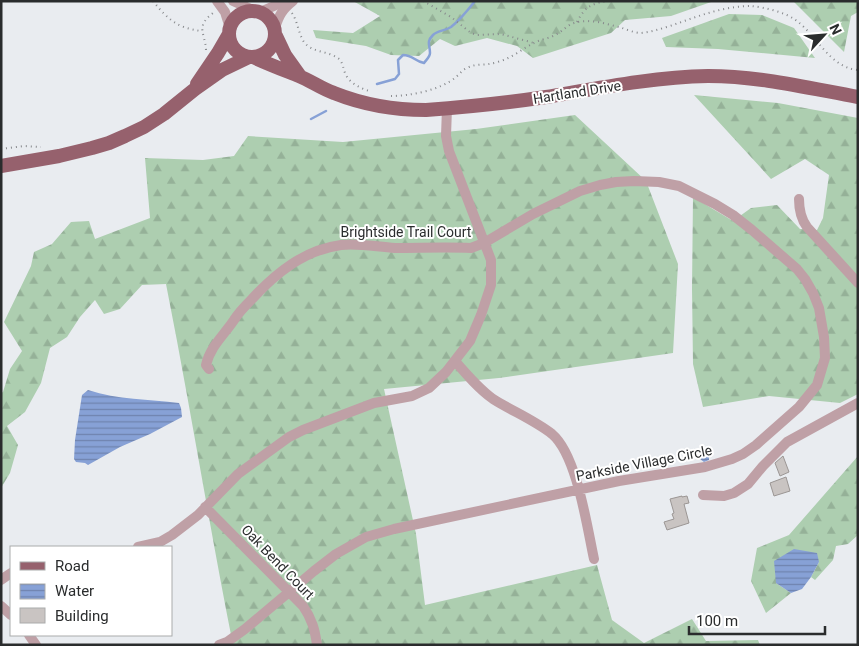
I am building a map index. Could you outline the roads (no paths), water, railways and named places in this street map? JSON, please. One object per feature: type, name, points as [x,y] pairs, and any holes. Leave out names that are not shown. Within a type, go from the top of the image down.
[{"type":"main road","points":[[194,89],[230,31],[233,20],[245,11],[256,11]]},
{"type":"main road","name":"Hartland Drive","points":[[256,11],[267,15],[272,21],[285,55],[300,76]]},
{"type":"main road","name":"Hartland Drive","points":[[230,31],[231,43],[242,54],[300,76],[333,93],[372,105],[390,108],[410,110],[446,108],[524,100],[637,82],[707,76],[744,77],[788,83],[858,98]]},
{"type":"main road","points":[[1,166],[59,156],[109,143],[144,127],[222,70],[270,50],[274,43],[275,32]]},
{"type":"street","name":"Hartland Drive","points":[[233,1],[256,11]]},
{"type":"street","points":[[256,11],[288,3]]},
{"type":"street","points":[[275,32],[280,14],[288,3]]},
{"type":"street","name":"Hartland Drive","points":[[218,5],[225,12],[230,31]]},
{"type":"street","points":[[142,546],[160,542],[172,535],[198,515],[238,474],[289,437],[374,403],[412,396],[429,388],[446,372],[470,341],[491,285],[491,260],[449,151],[446,136],[446,108]]},
{"type":"street","name":"Parkside Village Circle","points":[[219,645],[227,642],[245,629],[326,561],[366,537],[394,529],[619,481],[705,467],[732,459],[756,445],[799,407],[817,385],[825,358],[824,337],[819,308],[805,279],[752,230],[715,204],[679,186],[659,182],[634,181],[600,185],[580,191],[533,214],[484,243]]},
{"type":"street","points":[[799,199],[800,212],[807,228],[858,283]]},
{"type":"street","name":"Brightside Trail Court","points":[[209,369],[206,365],[208,357],[219,338],[229,328],[244,307],[279,273],[307,255],[342,245],[365,245],[387,248],[471,248],[484,243]]},
{"type":"street","points":[[455,361],[490,396],[551,434],[560,443],[574,471],[594,559]]},
{"type":"street","points":[[702,495],[724,496],[734,493],[748,484],[763,466],[788,442],[858,403]]},
{"type":"street","name":"Oak Bend Court","points":[[205,507],[303,606],[314,626],[317,645]]},
{"type":"water","points":[[88,390],[122,397],[179,403],[182,417],[88,465],[76,462],[74,459],[75,440],[82,395]]},
{"type":"water","points":[[703,448],[706,449],[709,457],[709,460],[704,462],[700,459],[700,451]]},
{"type":"water","points":[[794,549],[817,553],[819,562],[802,589],[791,593],[776,583],[774,561]]},
{"type":"waterway","points":[[377,84],[395,79],[399,74],[398,60],[403,55],[424,63],[430,54],[429,42],[431,37],[437,32],[451,27],[475,1]]},
{"type":"waterway","points":[[311,119],[326,111]]}]
